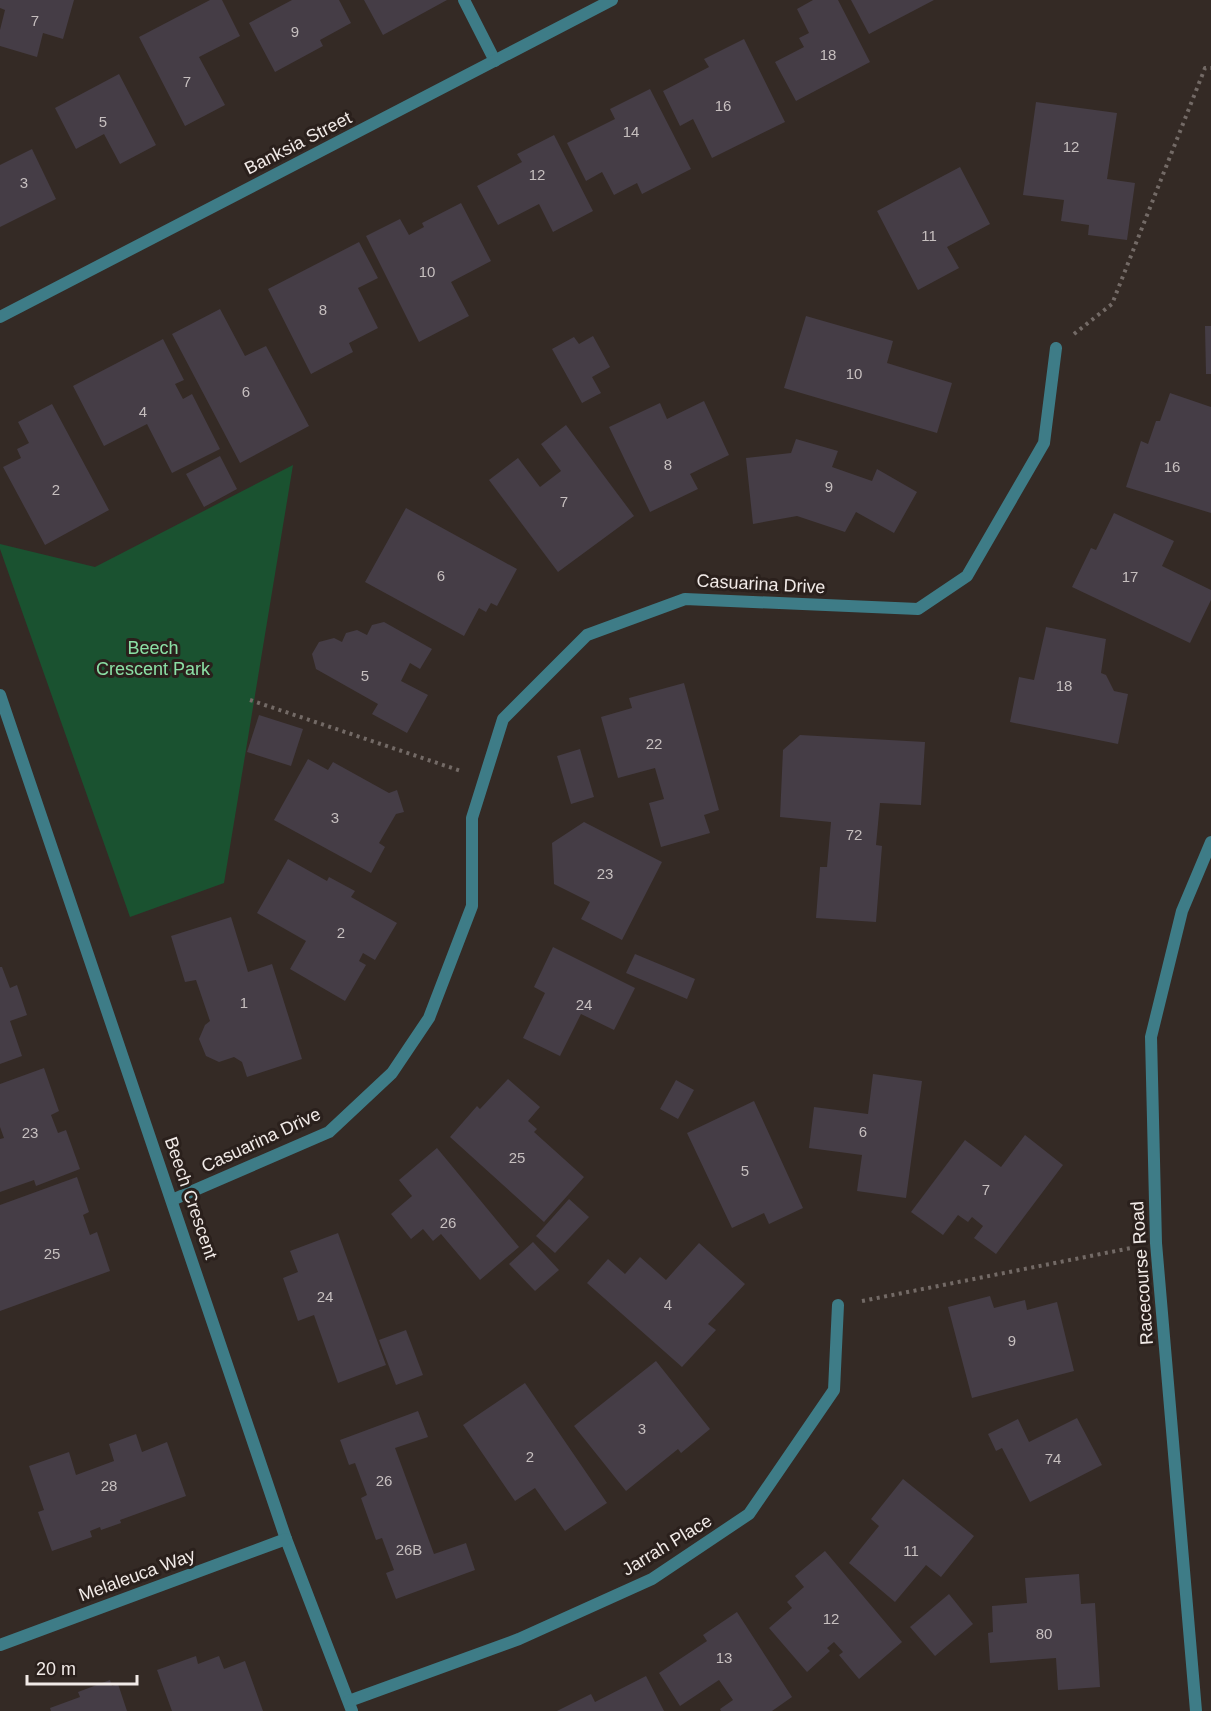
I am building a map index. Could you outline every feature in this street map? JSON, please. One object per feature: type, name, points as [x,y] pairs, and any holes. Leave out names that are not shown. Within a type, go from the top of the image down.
[{"type":"street","points":[[464,0],[495,61]]},
{"type":"street","name":"Banksia Street","points":[[0,317],[612,0]]},
{"type":"street","name":"Casuarina Drive","points":[[172,1200],[329,1132],[392,1073],[429,1018],[472,906],[472,818],[503,718],[587,635],[685,599],[918,609],[967,576],[1044,443],[1056,348]]},
{"type":"street","name":"Beech Crescent","points":[[0,695],[286,1539],[350,1706]]},
{"type":"street","name":"Racecourse Road","points":[[1196,1711],[1156,1243],[1152,1037],[1182,911],[1211,842]]},
{"type":"street","name":"Jarrah Place","points":[[350,1706],[519,1639],[652,1579],[749,1514],[834,1390],[838,1305]]},
{"type":"street","name":"Melaleuca Way","points":[[0,1645],[286,1539]]},
{"type":"path","points":[[1056,348],[1112,304],[1205,68],[1211,68]]},
{"type":"path","points":[[250,700],[484,778]]},
{"type":"path","points":[[838,1305],[1156,1243]]},
{"type":"green space","name":"Beech Crescent Park","points":[[293,465],[224,883],[130,917],[0,544],[95,567]]},
{"type":"building","points":[[0,0],[74,0],[63,39],[43,33],[37,57],[0,46],[0,30],[5,10],[0,8]]},
{"type":"building","points":[[210,0],[222,0],[240,36],[199,57],[225,105],[185,126],[139,37]]},
{"type":"building","points":[[292,0],[339,0],[351,23],[320,40],[323,46],[275,72],[249,23]]},
{"type":"building","points":[[364,0],[447,0],[383,35]]},
{"type":"building","points":[[813,0],[838,0],[870,62],[796,101],[775,62],[804,47],[799,38],[809,33],[797,9]]},
{"type":"building","points":[[851,0],[934,0],[869,34]]},
{"type":"building","points":[[744,39],[785,122],[712,158],[693,119],[680,126],[663,91],[709,67],[704,59]]},
{"type":"building","points":[[119,74],[156,145],[120,164],[104,134],[76,149],[55,108]]},
{"type":"building","points":[[650,89],[691,169],[642,194],[637,183],[614,195],[602,172],[586,181],[567,143],[615,119],[610,109]]},
{"type":"building","points":[[1036,102],[1117,113],[1107,179],[1135,183],[1127,240],[1088,235],[1089,225],[1061,221],[1064,200],[1023,195]]},
{"type":"building","points":[[554,135],[593,211],[553,232],[539,204],[498,225],[477,186],[522,162],[517,154]]},
{"type":"building","points":[[32,149],[56,199],[0,227],[0,165]]},
{"type":"building","points":[[960,167],[990,224],[947,247],[959,268],[918,290],[877,211]]},
{"type":"building","points":[[461,203],[491,261],[451,282],[469,316],[419,342],[366,236],[400,219],[409,235],[424,227],[422,223]]},
{"type":"building","points":[[359,242],[378,278],[358,288],[378,328],[349,343],[353,352],[311,374],[268,289]]},
{"type":"building","points":[[220,309],[245,356],[266,346],[309,426],[240,463],[172,334]]},
{"type":"building","points":[[806,316],[893,341],[887,363],[952,383],[937,433],[784,388]]},
{"type":"building","points":[[1205,326],[1211,326],[1211,374],[1206,374]]},
{"type":"building","points":[[593,336],[610,367],[592,377],[601,393],[582,403],[552,349],[574,337],[579,344]]},
{"type":"building","points":[[163,339],[184,380],[175,384],[183,399],[192,394],[220,449],[172,473],[147,424],[104,446],[73,386]]},
{"type":"building","points":[[1170,393],[1211,407],[1211,513],[1126,487],[1141,441],[1148,444],[1156,421],[1160,421]]},
{"type":"building","points":[[704,401],[729,455],[690,474],[698,489],[650,512],[609,427],[660,403],[667,419]]},
{"type":"building","points":[[52,404],[109,510],[45,545],[3,467],[21,458],[17,449],[29,443],[18,422]]},
{"type":"building","points":[[566,425],[634,516],[558,572],[489,480],[518,458],[540,487],[561,471],[541,444]]},
{"type":"building","points":[[796,439],[838,451],[832,467],[872,481],[877,469],[917,492],[894,533],[856,512],[845,532],[797,516],[753,524],[746,458],[791,453]]},
{"type":"building","points":[[220,456],[237,489],[204,507],[186,474]]},
{"type":"building","points":[[406,508],[517,569],[497,606],[491,603],[486,612],[479,608],[464,636],[365,582]]},
{"type":"building","points":[[1114,513],[1174,541],[1162,566],[1211,590],[1211,600],[1190,643],[1072,587],[1091,548],[1096,550]]},
{"type":"building","points":[[384,622],[432,649],[420,669],[410,663],[401,681],[428,695],[407,733],[372,714],[378,704],[316,669],[312,654],[319,642],[334,638],[342,642],[346,633],[357,630],[367,635],[372,625]]},
{"type":"building","points":[[1046,627],[1106,639],[1101,673],[1106,675],[1114,691],[1128,694],[1118,744],[1010,722],[1019,677],[1034,680]]},
{"type":"building","points":[[684,683],[719,810],[704,815],[710,833],[661,847],[649,803],[664,799],[655,768],[618,778],[601,717],[632,708],[629,698]]},
{"type":"building","points":[[259,715],[303,729],[291,766],[247,752]]},
{"type":"building","points":[[800,735],[925,742],[921,805],[880,803],[876,845],[882,846],[876,922],[816,918],[820,867],[827,867],[831,822],[780,817],[783,750]]},
{"type":"building","points":[[580,749],[594,797],[571,804],[557,756]]},
{"type":"building","points":[[308,759],[328,770],[333,762],[389,793],[397,790],[404,812],[396,814],[379,843],[385,847],[371,873],[274,820]]},
{"type":"building","points":[[584,822],[662,862],[622,940],[581,919],[590,902],[554,884],[552,843]]},
{"type":"building","points":[[288,859],[327,881],[329,877],[355,891],[351,897],[397,923],[375,960],[363,953],[359,961],[366,965],[345,1001],[290,969],[306,941],[257,913]]},
{"type":"building","points":[[231,917],[248,972],[272,964],[302,1059],[247,1077],[242,1062],[234,1057],[219,1062],[206,1056],[199,1039],[205,1025],[210,1021],[196,980],[185,982],[171,936]]},
{"type":"building","points":[[553,947],[635,988],[614,1030],[581,1014],[560,1056],[523,1038],[545,993],[534,987]]},
{"type":"building","points":[[635,954],[695,979],[687,999],[626,973]]},
{"type":"building","points":[[0,967],[2,967],[10,988],[17,985],[27,1015],[10,1021],[22,1056],[0,1064]]},
{"type":"building","points":[[44,1068],[59,1111],[51,1115],[58,1133],[66,1130],[80,1169],[36,1186],[34,1180],[0,1192],[0,1139],[4,1138],[0,1127],[0,1084]]},
{"type":"building","points":[[873,1074],[922,1081],[906,1198],[857,1191],[862,1155],[809,1148],[814,1107],[868,1114]]},
{"type":"building","points":[[508,1079],[540,1107],[528,1121],[537,1129],[534,1132],[584,1177],[544,1222],[450,1137],[477,1106],[480,1109]]},
{"type":"building","points":[[676,1080],[694,1090],[678,1119],[660,1109]]},
{"type":"building","points":[[754,1101],[803,1208],[769,1224],[764,1213],[732,1228],[687,1133]]},
{"type":"building","points":[[1025,1135],[1063,1165],[996,1254],[974,1238],[983,1226],[972,1217],[968,1222],[958,1215],[943,1235],[911,1212],[965,1140],[1001,1167]]},
{"type":"building","points":[[437,1148],[519,1247],[480,1280],[441,1234],[433,1241],[423,1229],[411,1239],[391,1214],[412,1196],[399,1180]]},
{"type":"building","points":[[77,1177],[89,1212],[83,1215],[90,1235],[97,1232],[110,1271],[0,1311],[0,1205]]},
{"type":"building","points":[[569,1199],[589,1217],[555,1253],[536,1236]]},
{"type":"building","points":[[338,1233],[386,1365],[338,1383],[314,1315],[298,1321],[283,1278],[298,1272],[290,1251]]},
{"type":"building","points":[[533,1242],[559,1270],[535,1291],[509,1264]]},
{"type":"building","points":[[699,1243],[745,1284],[708,1324],[716,1330],[682,1367],[587,1283],[608,1259],[625,1274],[640,1257],[666,1280]]},
{"type":"building","points":[[990,1296],[994,1308],[1025,1300],[1027,1310],[1057,1302],[1074,1371],[972,1398],[948,1307]]},
{"type":"building","points":[[406,1330],[423,1375],[396,1385],[379,1340]]},
{"type":"building","points":[[656,1361],[710,1429],[681,1453],[678,1449],[626,1491],[574,1426]]},
{"type":"building","points":[[525,1383],[607,1503],[565,1531],[535,1488],[515,1501],[463,1425]]},
{"type":"building","points":[[418,1411],[428,1437],[395,1448],[434,1554],[466,1543],[475,1570],[396,1599],[386,1573],[394,1570],[382,1538],[376,1540],[361,1498],[367,1495],[355,1463],[349,1465],[340,1440]]},
{"type":"building","points":[[1077,1418],[1102,1465],[1030,1502],[1002,1448],[996,1451],[988,1434],[1018,1419],[1029,1442]]},
{"type":"building","points":[[136,1434],[142,1452],[167,1442],[186,1496],[120,1520],[121,1523],[90,1531],[92,1537],[52,1551],[38,1512],[44,1510],[29,1466],[69,1452],[76,1475],[114,1461],[109,1444]]},
{"type":"building","points":[[903,1479],[974,1536],[941,1577],[926,1565],[895,1602],[849,1563],[879,1526],[871,1519]]},
{"type":"building","points":[[825,1551],[902,1642],[859,1679],[839,1655],[843,1652],[834,1642],[827,1648],[830,1651],[807,1672],[769,1628],[792,1608],[787,1602],[804,1587],[795,1576]]},
{"type":"building","points":[[1079,1574],[1081,1604],[1095,1603],[1100,1687],[1058,1690],[1056,1658],[990,1663],[988,1633],[993,1632],[992,1606],[1027,1603],[1025,1578]]},
{"type":"building","points":[[949,1594],[973,1624],[935,1656],[910,1627]]},
{"type":"building","points":[[737,1612],[792,1697],[772,1711],[721,1711],[720,1709],[733,1700],[719,1680],[680,1706],[659,1673],[707,1641],[703,1635]]},
{"type":"building","points":[[196,1656],[198,1664],[219,1656],[224,1669],[245,1661],[263,1711],[172,1711],[157,1670]]},
{"type":"building","points":[[646,1676],[664,1711],[557,1711],[591,1694],[595,1702]]},
{"type":"building","points":[[110,1680],[112,1686],[118,1684],[127,1711],[51,1711],[50,1708],[80,1697],[78,1692]]}]
